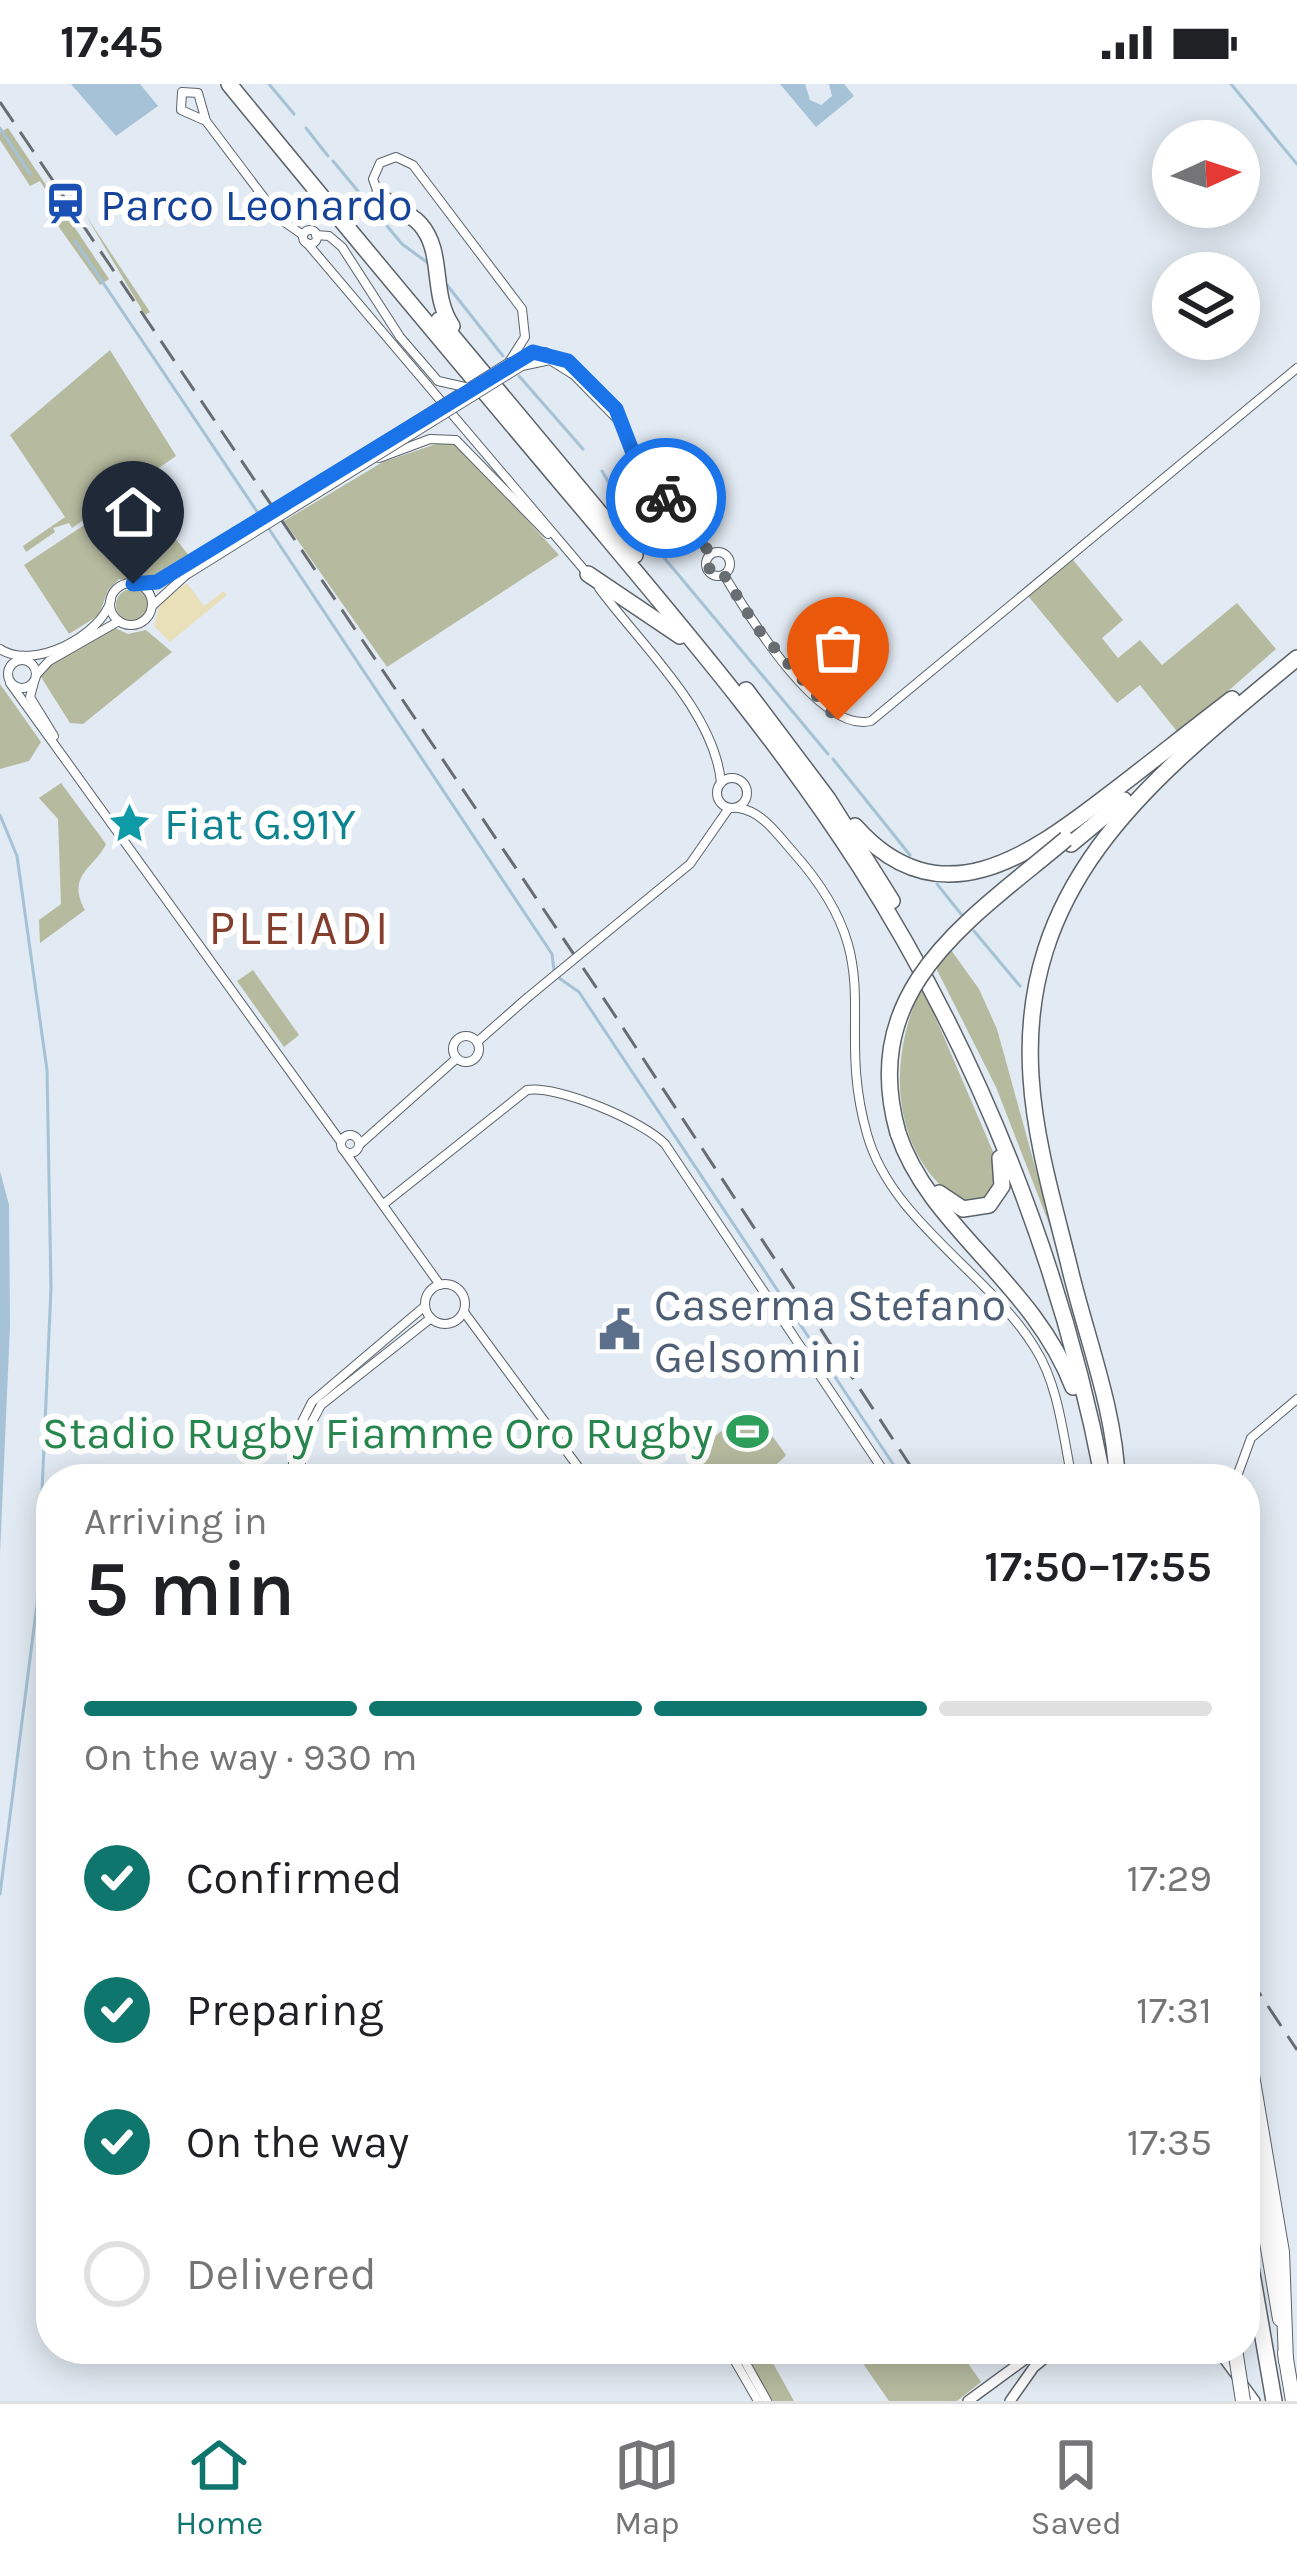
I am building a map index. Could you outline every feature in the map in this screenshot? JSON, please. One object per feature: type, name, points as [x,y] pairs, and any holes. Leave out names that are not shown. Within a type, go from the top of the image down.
[{"type":"highway","points":[[229,84],[712,663],[810,791],[886,910],[928,984],[992,1120],[1051,1279],[1105,1464]]},
{"type":"highway","points":[[242,84],[860,832],[889,856],[937,872],[978,872],[1048,841],[1297,658]]},
{"type":"highway","points":[[380,196],[425,231],[444,313],[507,400]]},
{"type":"highway","points":[[588,574],[658,619],[712,663]]},
{"type":"highway","points":[[1106,1464],[1036,1120],[1030,1059],[1035,998],[1061,909],[1109,828],[1297,644]]},
{"type":"highway","points":[[1103,1464],[1048,1334],[925,1186],[901,1132],[896,1062],[905,1018],[922,982],[956,941],[1235,703]]},
{"type":"highway","points":[[804,764],[919,948],[995,1104],[1061,1276],[1105,1464]]},
{"type":"highway","points":[[901,1132],[938,1191],[955,1206],[976,1210],[992,1203],[1002,1186],[992,1120]]},
{"type":"highway","points":[[1260,2123],[1282,2252],[1286,2361]]},
{"type":"highway","points":[[1260,2203],[1293,2401]]},
{"type":"highway","points":[[1237,2364],[1243,2401]]},
{"type":"highway","points":[[1258,2364],[1264,2400]]},
{"type":"highway","points":[[1260,2364],[1264,2400]]},
{"type":"main road","points":[[968,2401],[1019,2364]]},
{"type":"main road","points":[[1010,2401],[1038,2364]]},
{"type":"main road","points":[[1231,2364],[1264,2400]]},
{"type":"street","points":[[206,121],[181,110],[176,84],[198,93],[206,121],[280,219],[305,239],[588,574],[697,719],[718,758],[718,817]]},
{"type":"street","points":[[178,98],[190,89]]},
{"type":"street","points":[[192,113],[200,106]]},
{"type":"street","points":[[380,196],[373,179],[380,163],[393,157],[410,162],[522,309],[525,337],[508,363]]},
{"type":"street","points":[[305,239],[316,236],[340,244],[400,337],[442,383],[464,387],[483,379]]},
{"type":"street","points":[[9,679],[22,688],[80,642],[120,622],[138,624],[183,572],[508,363],[545,352],[619,412],[638,466],[711,554],[728,557],[724,575]]},
{"type":"street","points":[[9,679],[13,662],[55,650],[102,618],[117,590],[183,572],[529,362],[554,361],[576,373]]},
{"type":"street","points":[[711,554],[707,569],[724,575],[757,628],[830,713],[849,724],[871,721],[1297,368]]},
{"type":"street","points":[[372,461],[437,438],[453,439],[468,449],[614,608]]},
{"type":"street","points":[[554,541],[565,547]]},
{"type":"street","points":[[133,584],[145,589],[152,606]]},
{"type":"street","points":[[111,600],[120,622]]},
{"type":"street","points":[[0,650],[31,662],[35,678],[30,698],[69,764]]},
{"type":"street","points":[[0,660],[69,764],[322,1116],[352,1141],[366,1174]]},
{"type":"street","points":[[477,1042],[693,861],[718,817],[747,797],[743,783],[730,778],[721,783]]},
{"type":"street","points":[[718,800],[766,822],[840,912],[854,963],[861,1102],[870,1144],[895,1189],[1035,1346],[1052,1388],[1069,1464]]},
{"type":"street","points":[[458,1038],[477,1042],[482,1057],[468,1062],[457,1058],[453,1048],[458,1038]]},
{"type":"street","points":[[457,1058],[352,1141],[346,1152],[366,1174],[440,1285],[463,1294],[464,1312],[576,1464]]},
{"type":"street","points":[[385,1203],[525,1091],[558,1091],[654,1134],[880,1464]]},
{"type":"street","points":[[296,1464],[297,1432],[311,1402],[425,1306],[430,1291],[440,1285]]},
{"type":"street","points":[[425,1306],[430,1318],[449,1324],[464,1312]]},
{"type":"street","points":[[298,1464],[304,1437],[321,1405],[430,1318]]},
{"type":"street","points":[[1241,1464],[1251,1438],[1297,1399]]},
{"type":"street","points":[[738,2364],[762,2401]]},
{"type":"street","points":[[745,2364],[762,2401]]},
{"type":"green space","points":[[8,128],[58,203],[55,205],[40,181],[30,186],[0,140],[0,132]]},
{"type":"green space","points":[[85,214],[150,312],[145,315]]},
{"type":"green space","points":[[67,216],[109,279],[100,285],[56,223]]},
{"type":"green space","points":[[110,350],[176,456],[72,528],[69,523],[53,528],[55,532],[26,552],[23,546],[65,517],[10,435]]},
{"type":"green space","points":[[448,440],[461,447],[559,555],[387,667],[284,521],[383,462]]},
{"type":"green space","points":[[128,496],[157,539],[171,533],[191,558],[155,580],[119,579],[108,590],[99,615],[69,634],[24,565]]},
{"type":"green space","points":[[1073,560],[1123,620],[1102,638],[1118,658],[1140,640],[1162,665],[1237,603],[1276,649],[1179,734],[1140,685],[1117,703],[1028,596]]},
{"type":"green space","points":[[132,589],[143,594],[148,605],[143,616],[132,621],[121,616],[116,605],[121,594]]},
{"type":"green space","points":[[115,628],[128,634],[146,630],[172,652],[83,724],[70,723],[41,677],[47,667]]},
{"type":"green space","points":[[0,684],[41,742],[29,761],[0,769]]},
{"type":"green space","points":[[61,783],[106,844],[80,880],[85,910],[40,943],[39,920],[61,904],[58,819],[39,798]]},
{"type":"green space","points":[[951,950],[979,989],[997,1029],[1055,1239],[996,1087],[936,968]]},
{"type":"green space","points":[[253,970],[299,1035],[284,1047],[237,981]]},
{"type":"green space","points":[[922,986],[994,1154],[999,1178],[992,1198],[968,1207],[922,1163],[902,1107],[903,1046]]},
{"type":"green space","name":"Stadio Rugby Fiamme Oro Rugby","points":[[755,1412],[786,1455],[777,1464],[693,1464],[702,1448]]},
{"type":"green space","points":[[752,2364],[773,2364],[794,2401],[772,2401]]},
{"type":"green space","points":[[968,2364],[981,2382],[957,2401],[889,2401],[864,2365]]},
{"type":"sand","points":[[187,583],[204,606],[224,591],[227,595],[170,642],[154,626],[160,603]]},
{"type":"water","points":[[71,84],[140,84],[158,106],[116,136]]},
{"type":"water","points":[[780,84],[805,84],[810,100],[821,105],[832,96],[829,84],[844,84],[854,96],[816,127]]},
{"type":"water","points":[[855,649],[866,662],[831,691],[820,679]]},
{"type":"water","points":[[0,1171],[9,1205],[10,1325],[0,1554]]},
{"type":"waterway","points":[[269,84],[294,114]]},
{"type":"waterway","points":[[1231,84],[1297,164]]},
{"type":"waterway","points":[[0,128],[30,174]]},
{"type":"waterway","points":[[306,128],[328,156]]},
{"type":"waterway","points":[[333,161],[402,244],[428,263]]},
{"type":"waterway","points":[[75,241],[258,513]]},
{"type":"waterway","points":[[447,285],[503,356]]},
{"type":"waterway","points":[[519,376],[583,449]]},
{"type":"waterway","points":[[602,471],[626,512],[828,754]]},
{"type":"waterway","points":[[267,526],[552,954],[554,970]]},
{"type":"waterway","points":[[833,759],[910,855]]},
{"type":"waterway","points":[[0,815],[17,856],[47,1070],[51,1288],[43,1464]]},
{"type":"waterway","points":[[937,884],[961,914]]},
{"type":"waterway","points":[[974,931],[1020,986]]},
{"type":"waterway","points":[[559,978],[579,992],[893,1464]]},
{"type":"waterway","points":[[0,1894],[36,1612]]},
{"type":"railway","points":[[0,102],[608,1005],[909,1464]]},
{"type":"railway","points":[[1260,1994],[1297,2050]]},
{"type":"way so far","points":[[666,498],[711,554],[706,561],[709,573],[724,575],[757,628],[838,720]]},
{"type":"place","name":"Parco Leonardo","points":[[66,204]]},
{"type":"place","name":"Fiat G.91Y","points":[[130,823]]},
{"type":"place","name":"Caserma Stefano Gelsomini","points":[[620,1330]]},
{"type":"place","name":"Stadio Rugby Fiamme Oro Rugby","points":[[747,1432]]},
{"type":"district","name":"PLEIADI","points":[[300,927]]},
{"type":"route","points":[[133,584],[157,582],[508,363],[533,352],[568,361],[616,409],[638,466],[666,498]]}]
